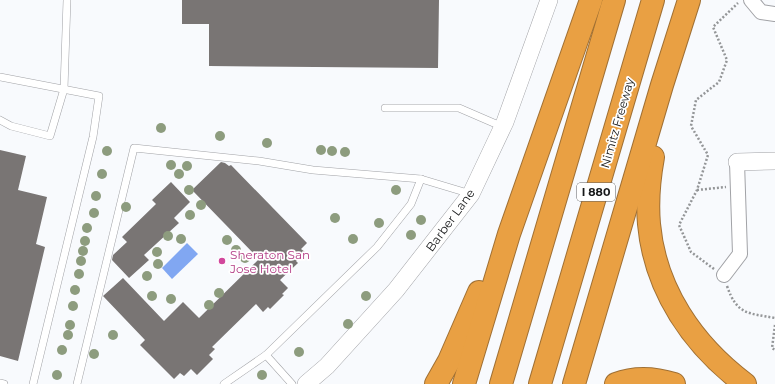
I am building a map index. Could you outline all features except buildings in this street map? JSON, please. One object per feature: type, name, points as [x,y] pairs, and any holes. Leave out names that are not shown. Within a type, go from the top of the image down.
[{"type":"highway","points":[[464,384],[509,234],[591,0]]},
{"type":"highway","name":"I 880","points":[[501,384],[614,0]]},
{"type":"highway","name":"Nimitz Freeway","points":[[540,384],[653,0]]},
{"type":"highway","points":[[574,384],[689,0]]},
{"type":"highway","points":[[670,61],[668,88],[655,147],[649,184],[649,224],[655,258],[670,297],[693,336],[722,367],[745,384]]},
{"type":"highway","points":[[436,384],[449,361],[496,254],[509,234]]},
{"type":"highway","points":[[616,384],[638,379],[663,381],[674,384]]},
{"type":"street","name":"Barber Lane","points":[[306,384],[327,366],[396,290],[471,194],[503,127],[549,0]]},
{"type":"street","points":[[751,0],[761,12],[775,14]]},
{"type":"street","points":[[724,275],[740,254],[737,162],[775,161]]},
{"type":"lane","points":[[0,120],[11,126],[50,136],[64,89],[67,0]]},
{"type":"lane","points":[[0,77],[100,96],[93,137],[33,384]]},
{"type":"lane","points":[[385,108],[459,108],[503,127]]},
{"type":"lane","points":[[77,384],[134,148],[258,161],[321,171],[421,179],[471,194]]},
{"type":"lane","points":[[224,384],[266,355],[377,247],[411,204],[421,179]]},
{"type":"lane","points":[[266,355],[292,384]]},
{"type":"lane","points":[[0,383],[4,384]]},
{"type":"path","points":[[741,0],[713,27],[727,60],[719,82],[696,100],[691,126],[708,155],[696,190],[679,225],[691,252],[724,275],[732,300],[743,312],[775,318]]},
{"type":"path","points":[[696,190],[738,186]]},
{"type":"path","points":[[775,325],[772,348],[775,350]]},
{"type":"water","points":[[187,243],[198,254],[172,279],[162,268]]},
{"type":"place","name":"Sheraton San Jose Hotel","points":[[222,261]]}]
